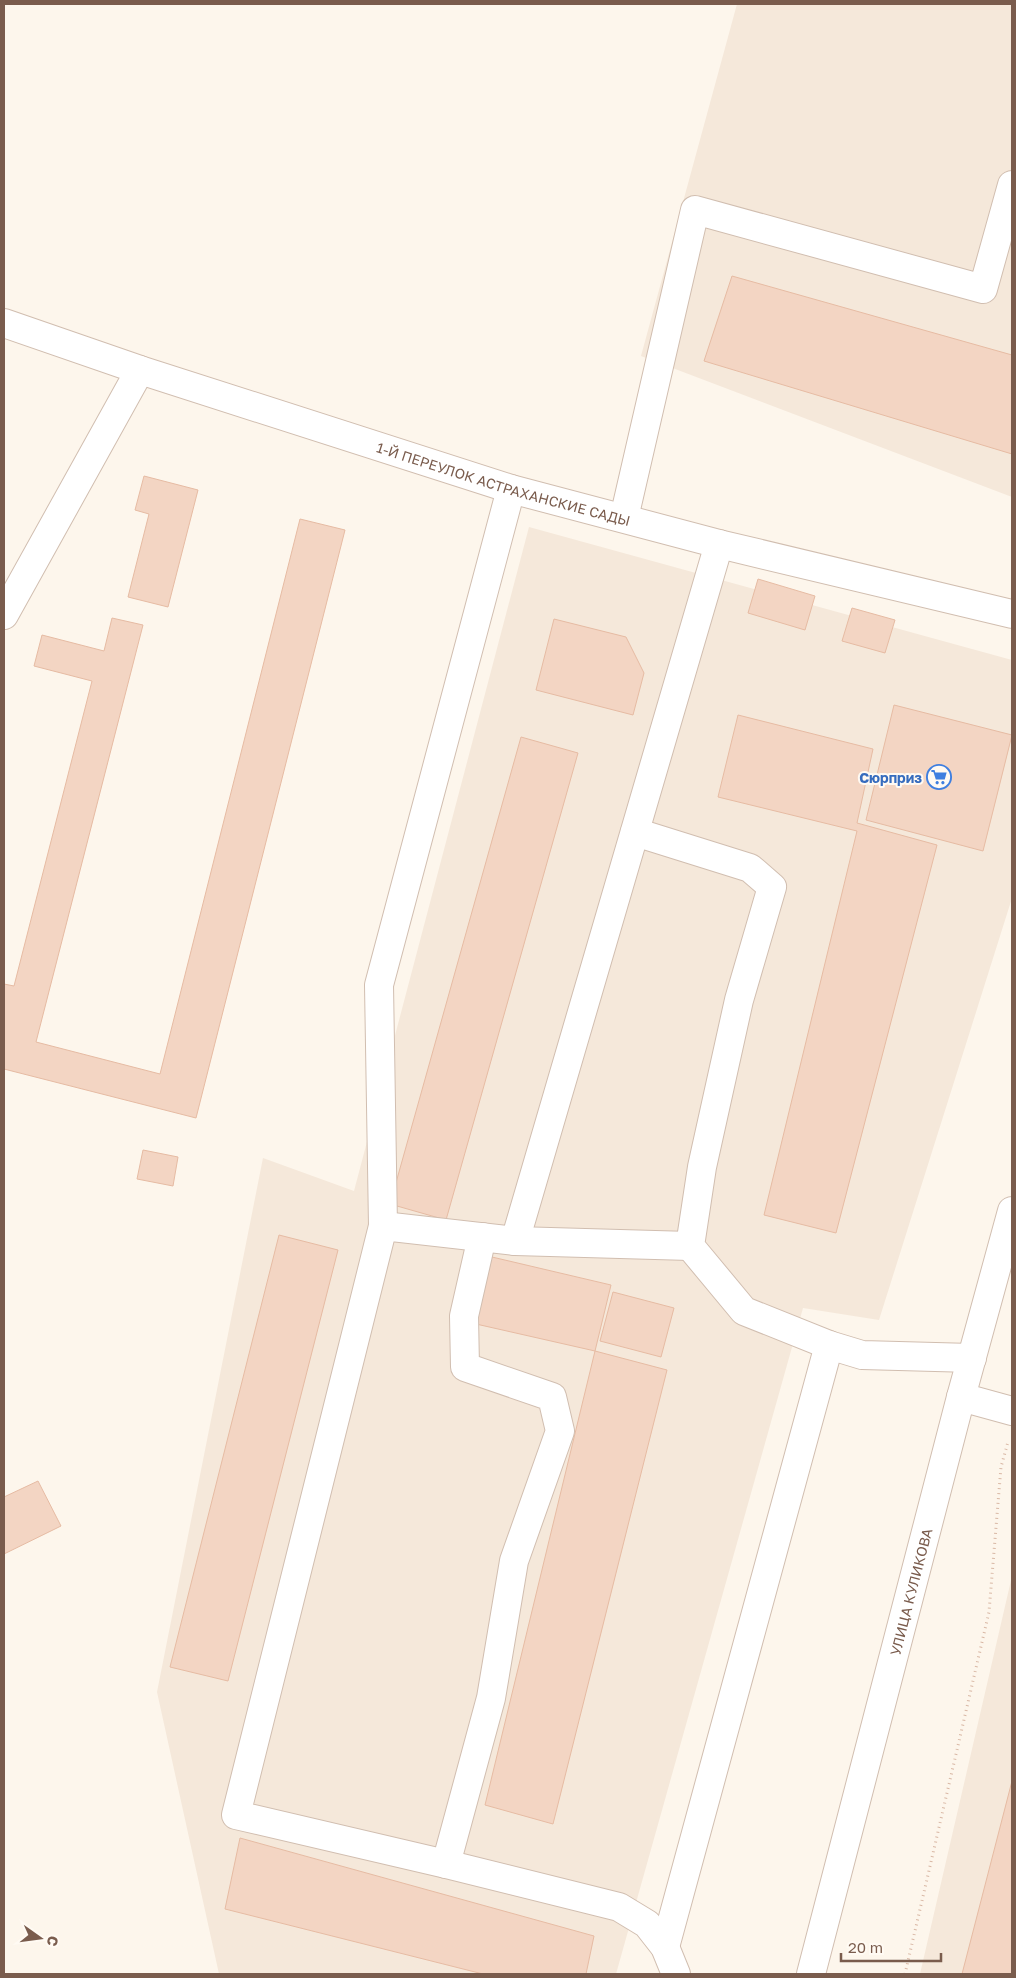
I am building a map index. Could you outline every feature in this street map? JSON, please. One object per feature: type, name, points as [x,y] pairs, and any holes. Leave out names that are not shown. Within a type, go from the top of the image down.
[{"type":"street","points":[[624,518],[695,210],[983,289],[1012,185]]},
{"type":"street","name":"1-Й ПЕРЕУЛОК АСТРАХАНСКИЕ САДЫ","points":[[4,323],[140,370],[511,489],[720,544],[1012,614]]},
{"type":"street","points":[[4,615],[140,370]]},
{"type":"street","points":[[511,489],[378,985],[383,1226],[236,1815],[619,1907],[647,1924],[665,1947],[676,1974]]},
{"type":"street","points":[[515,1241],[720,544]]},
{"type":"street","points":[[635,832],[750,868],[772,887],[739,1000],[702,1167],[690,1246],[744,1311],[829,1345],[862,1355],[972,1358]]},
{"type":"street","name":"УЛИЦА КУЛИКОВА","points":[[811,1974],[961,1398],[1012,1211]]},
{"type":"street","points":[[383,1226],[515,1241],[690,1246]]},
{"type":"street","points":[[446,1864],[491,1698],[514,1561],[560,1431],[552,1397],[465,1367],[464,1316],[482,1237]]},
{"type":"street","points":[[665,1947],[829,1345]]},
{"type":"street","points":[[961,1398],[1012,1411]]},
{"type":"path","points":[[905,1974],[989,1612],[1001,1466],[1008,1440]]},
{"type":"shaded area","points":[[737,4],[1012,4],[1012,497],[641,356]]},
{"type":"shaded area","points":[[529,527],[1012,660],[1012,898],[879,1320],[803,1308],[616,1974],[219,1974],[157,1692],[263,1158],[354,1191]]},
{"type":"shaded area","points":[[1012,1576],[1012,1974],[920,1974]]},
{"type":"building","points":[[732,276],[1012,355],[1012,454],[704,361]]},
{"type":"building","points":[[144,476],[198,490],[168,607],[128,597],[149,514],[135,510]]},
{"type":"building","points":[[300,519],[345,530],[196,1118],[4,1069],[4,984],[14,986],[92,681],[34,666],[42,635],[104,651],[112,618],[143,625],[36,1042],[160,1074]]},
{"type":"building","points":[[758,579],[815,596],[805,630],[748,613]]},
{"type":"building","points":[[852,608],[895,620],[885,653],[842,641]]},
{"type":"building","points":[[554,619],[626,637],[644,673],[633,715],[536,690]]},
{"type":"building","name":"Сюрприз","points":[[894,705],[1012,735],[983,851],[866,820]]},
{"type":"building","points":[[738,715],[873,749],[857,823],[937,845],[836,1233],[764,1215],[857,831],[718,797]]},
{"type":"building","points":[[521,737],[578,753],[446,1220],[390,1204]]},
{"type":"building","points":[[143,1150],[178,1157],[173,1186],[137,1179]]},
{"type":"building","points":[[279,1235],[338,1250],[228,1681],[170,1667]]},
{"type":"building","points":[[492,1257],[611,1285],[595,1351],[476,1324]]},
{"type":"building","points":[[613,1292],[674,1308],[661,1357],[600,1341]]},
{"type":"building","points":[[595,1351],[667,1370],[553,1824],[485,1805]]},
{"type":"building","points":[[38,1481],[61,1526],[4,1554],[4,1497]]},
{"type":"building","points":[[1012,1781],[1012,1974],[962,1974]]},
{"type":"building","points":[[240,1838],[594,1936],[586,1974],[483,1974],[225,1909]]},
{"type":"place","name":"Сюрприз","points":[[939,777]]}]
